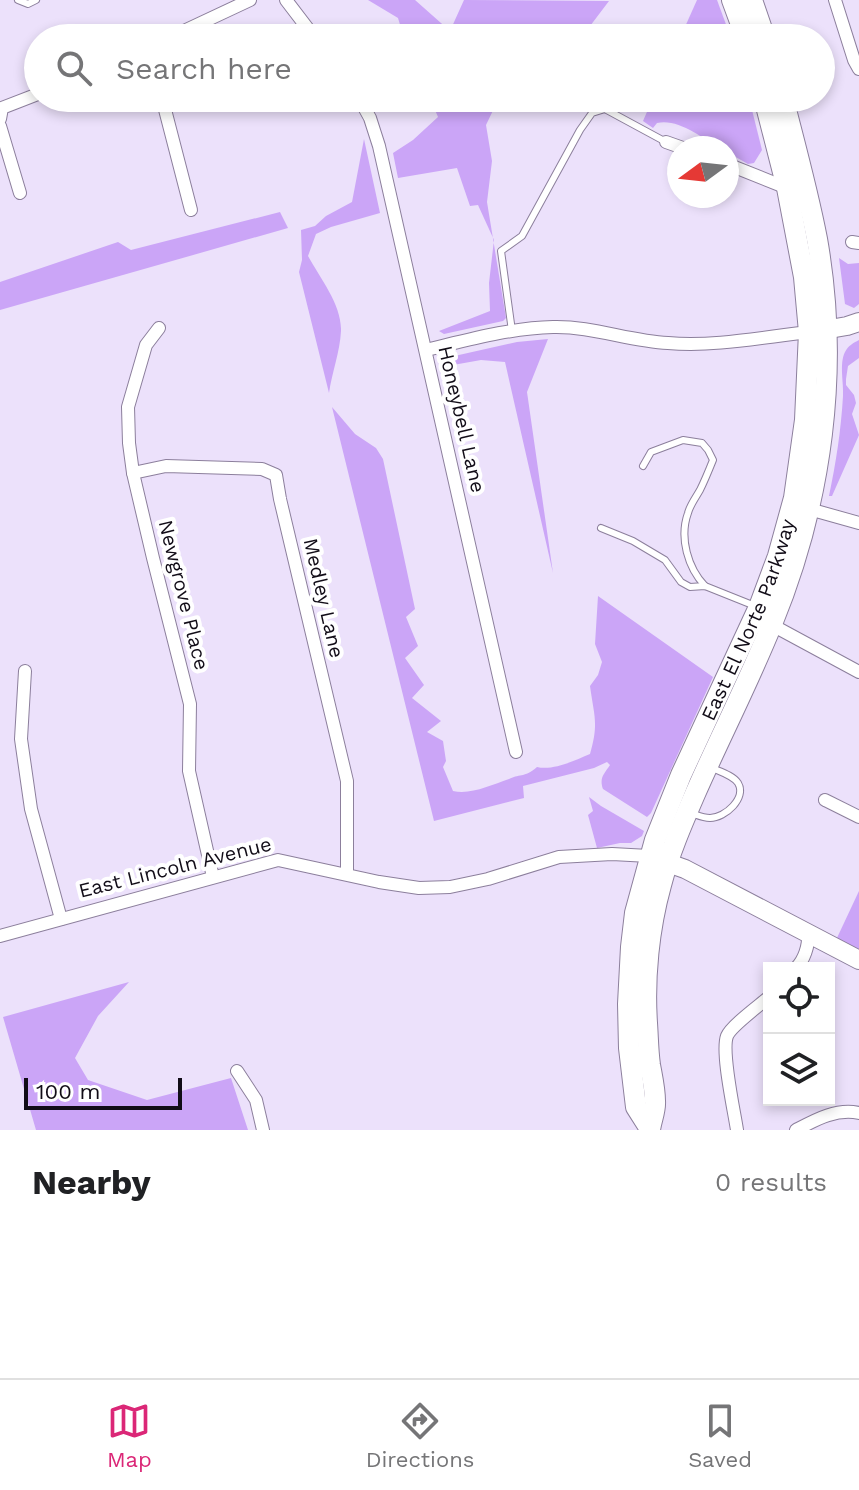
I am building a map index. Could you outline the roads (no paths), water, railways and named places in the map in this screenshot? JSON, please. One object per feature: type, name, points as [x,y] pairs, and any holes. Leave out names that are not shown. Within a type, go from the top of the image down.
[{"type":"main road","points":[[732,0],[741,24]]},
{"type":"main road","points":[[752,0],[760,24]]},
{"type":"main road","name":"East El Norte Parkway","points":[[649,1130],[636,1107],[629,1048],[628,1004],[635,913],[659,860],[687,812],[772,625],[790,577],[809,509],[824,425],[828,368],[804,277],[787,188],[768,112]]},
{"type":"main road","name":"East El Norte Parkway","points":[[659,860],[681,775],[759,607],[778,556],[794,498],[818,331],[817,240],[786,112]]},
{"type":"main road","points":[[818,331],[859,322]]},
{"type":"main road","name":"East Lincoln Avenue","points":[[659,860],[685,869],[859,960]]},
{"type":"street","points":[[199,24],[250,0]]},
{"type":"street","points":[[286,0],[304,24]]},
{"type":"street","points":[[835,0],[859,69]]},
{"type":"street","points":[[1,114],[24,102]]},
{"type":"street","points":[[166,112],[191,210]]},
{"type":"street","name":"Honeybell Lane","points":[[367,112],[379,146],[516,752]]},
{"type":"street","points":[[0,126],[20,193]]},
{"type":"street","points":[[739,169],[787,188]]},
{"type":"street","points":[[426,350],[512,331],[554,327],[590,329],[667,343],[709,343],[818,331]]},
{"type":"street","name":"Newgrove Place","points":[[159,328],[146,345],[128,407],[129,443],[133,473],[190,704],[189,771],[213,877]]},
{"type":"street","name":"Medley Lane","points":[[133,473],[166,466],[262,469],[276,475],[347,781],[347,874]]},
{"type":"street","points":[[809,509],[859,523]]},
{"type":"street","points":[[772,625],[859,672]]},
{"type":"street","points":[[25,671],[21,739],[31,809],[61,919]]},
{"type":"street","points":[[825,800],[859,817]]},
{"type":"street","name":"East Lincoln Avenue","points":[[0,936],[278,860],[419,888],[450,887],[488,879],[559,857],[612,854],[659,860]]},
{"type":"street","points":[[802,962],[808,934]]},
{"type":"street","points":[[737,1130],[726,1052],[727,1037],[763,1002]]},
{"type":"street","points":[[237,1071],[256,1100],[263,1130]]},
{"type":"street","points":[[796,1130],[824,1115],[859,1113]]},
{"type":"lane","points":[[18,0],[28,4],[36,0]]},
{"type":"lane","points":[[512,331],[501,251],[522,236],[580,130],[595,112]]},
{"type":"lane","points":[[611,112],[666,142]]},
{"type":"lane","points":[[643,466],[651,452],[683,440],[702,443],[708,450],[713,460],[687,513],[685,533],[690,563],[705,586]]},
{"type":"lane","points":[[601,528],[633,541],[665,560],[681,582],[690,587],[705,586],[759,607]]},
{"type":"lane","points":[[687,812],[707,819],[715,818],[740,797],[736,780],[708,765]]}]
